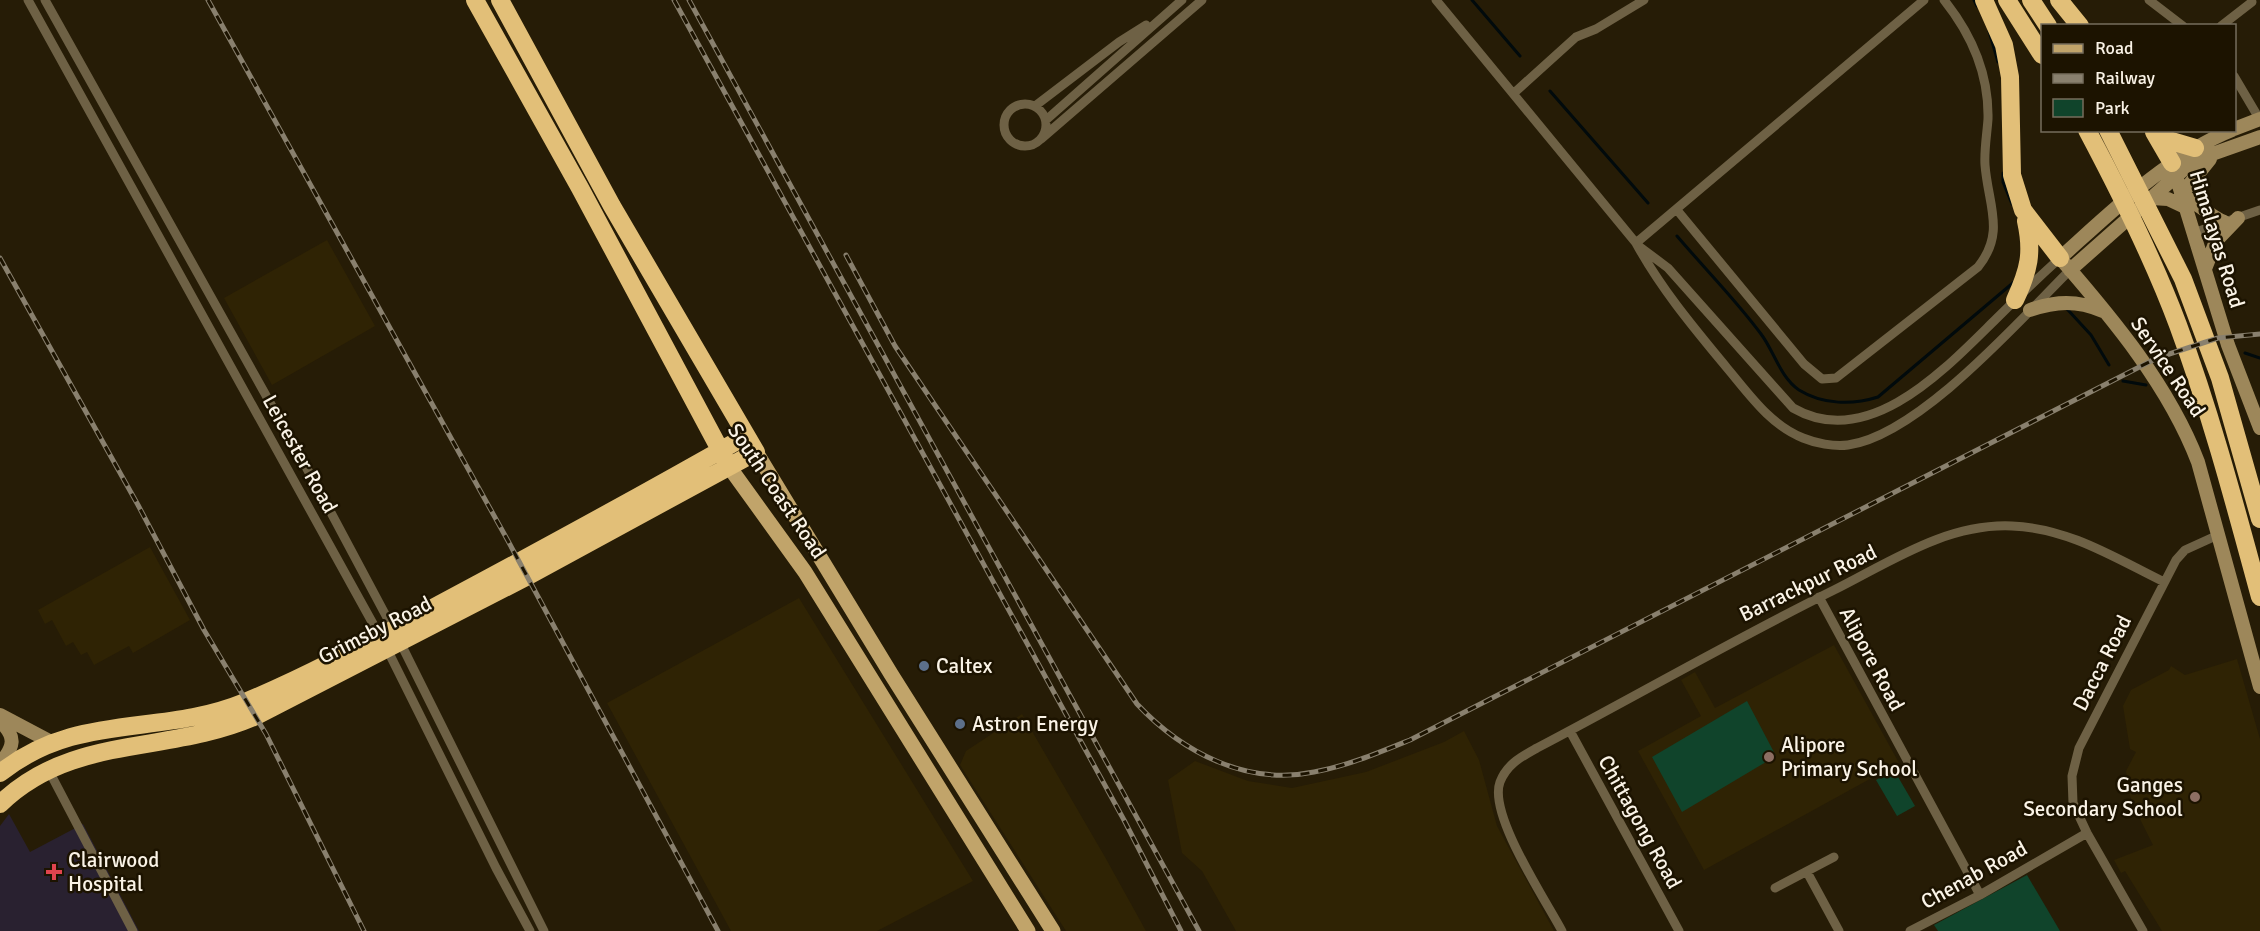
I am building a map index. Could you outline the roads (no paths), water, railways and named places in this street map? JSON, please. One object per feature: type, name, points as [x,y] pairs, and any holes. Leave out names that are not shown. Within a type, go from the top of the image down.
[{"type":"highway","name":"South Coast Road","points":[[475,0],[580,188],[730,468]]},
{"type":"highway","name":"South Coast Road","points":[[500,0],[617,214],[756,452]]},
{"type":"highway","points":[[1984,0],[2004,45],[2010,77],[2012,175],[2023,210],[2031,254],[2023,305]]},
{"type":"highway","points":[[2007,0],[2041,51]]},
{"type":"highway","points":[[2031,0],[2047,24]]},
{"type":"highway","points":[[2059,0],[2078,24]]},
{"type":"highway","points":[[2088,132],[2114,182],[2166,297],[2191,361],[2260,597]]},
{"type":"highway","points":[[2109,132],[2183,279],[2210,351],[2260,519]]},
{"type":"highway","points":[[2155,132],[2174,170]]},
{"type":"highway","points":[[2156,132],[2168,140],[2207,139]]},
{"type":"highway","points":[[2023,210],[2065,264]]},
{"type":"highway","name":"Grimsby Road","points":[[390,639],[746,436]]},
{"type":"highway","name":"Grimsby Road","points":[[0,804],[25,781],[48,769],[89,754],[220,720],[260,695],[390,639],[730,468],[756,452]]},
{"type":"highway","name":"Grimsby Road","points":[[0,773],[51,742],[94,730],[195,718],[220,720]]},
{"type":"main road","name":"South Coast Road","points":[[756,452],[904,695],[1053,931]]},
{"type":"main road","name":"South Coast Road","points":[[730,468],[784,543],[1028,931]]},
{"type":"main road","points":[[784,543],[803,531]]},
{"type":"main road","points":[[886,702],[904,695]]},
{"type":"main road","points":[[948,801],[964,790]]},
{"type":"main road","points":[[988,866],[1005,854]]},
{"type":"main road","points":[[1012,904],[1029,893]]},
{"type":"street","name":"Leicester Road","points":[[28,0],[311,511],[390,639],[544,931]]},
{"type":"street","name":"Leicester Road","points":[[45,0],[326,503],[496,868],[530,931]]},
{"type":"street","points":[[1046,120],[1182,0]]},
{"type":"street","points":[[1041,139],[1045,133],[1046,120],[1035,106],[1026,103],[1012,108],[1004,126],[1006,133],[1015,143],[1029,146],[1041,139],[1202,0]]},
{"type":"street","points":[[1436,0],[1636,243],[1655,279],[1765,412],[1785,429],[1804,439],[1826,444],[1847,445],[1875,437],[1919,412],[1974,367],[2023,305],[2065,264],[2151,198],[2174,170],[2260,137]]},
{"type":"street","points":[[1514,93],[1576,37],[1596,29],[1644,0]]},
{"type":"street","points":[[1636,243],[1924,0]]},
{"type":"street","points":[[1677,210],[1804,364],[1822,379],[1836,378],[1969,274],[1988,255],[1993,243],[1994,226],[1985,164],[1987,90],[1976,51],[1958,17],[1944,0]]},
{"type":"street","points":[[2149,0],[2180,24]]},
{"type":"street","points":[[2224,24],[2254,3]]},
{"type":"street","points":[[1035,106],[1119,42],[1164,15]]},
{"type":"street","points":[[2236,78],[2260,120],[2236,129]]},
{"type":"street","points":[[1636,243],[1668,268],[1793,408],[1819,420],[1857,419],[1879,412],[1946,368],[2023,305],[2065,264],[2207,139],[2227,132]]},
{"type":"street","points":[[107,144],[120,137]]},
{"type":"street","points":[[2183,201],[2196,173],[2218,152]]},
{"type":"street","name":"Himalayas Road","points":[[2174,170],[2228,345],[2260,428]]},
{"type":"street","points":[[2151,198],[2193,201],[2210,216],[2224,222]]},
{"type":"street","points":[[2193,233],[2260,210]]},
{"type":"street","points":[[2205,269],[2216,241],[2238,218]]},
{"type":"street","name":"Service Road","points":[[2065,264],[2133,349],[2186,429],[2198,462],[2260,687]]},
{"type":"street","points":[[2023,305],[2070,302],[2089,305],[2104,311]]},
{"type":"street","points":[[311,511],[326,503]]},
{"type":"street","name":"Barrackpur Road","points":[[1562,931],[1500,813],[1498,789],[1510,765],[1739,637],[1922,545],[1962,531],[2012,526],[2061,534],[2085,542],[2164,582]]},
{"type":"street","name":"Dacca Road","points":[[2139,930],[2073,802],[2071,790],[2074,763],[2079,748],[2176,560],[2185,550],[2218,535]]},
{"type":"street","name":"Alipore Road","points":[[1819,597],[1980,895]]},
{"type":"street","points":[[0,716],[51,742]]},
{"type":"street","points":[[0,721],[11,734],[13,741],[9,753],[0,764]]},
{"type":"street","name":"Chittagong Road","points":[[1570,731],[1679,931]]},
{"type":"street","points":[[48,769],[133,931]]},
{"type":"street","name":"Chenab Road","points":[[1910,931],[1980,895],[2087,833]]},
{"type":"street","points":[[1775,888],[1834,857]]},
{"type":"street","points":[[1807,872],[1839,931]]},
{"type":"waterway","points":[[1472,0],[1520,56]]},
{"type":"waterway","points":[[1974,0],[1977,6]]},
{"type":"waterway","points":[[1989,31],[1998,62]]},
{"type":"waterway","points":[[1550,91],[1648,203]]},
{"type":"waterway","points":[[2003,173],[2003,182],[2012,204]]},
{"type":"waterway","points":[[1677,236],[1751,321],[1766,341],[1792,385],[1808,395],[1828,401],[1848,402],[1878,397],[2014,282]]},
{"type":"waterway","points":[[2068,310],[2091,335],[2109,365]]},
{"type":"waterway","points":[[2245,353],[2260,358]]},
{"type":"waterway","points":[[2123,381],[2146,385]]},
{"type":"railway","points":[[208,0],[507,539],[718,931]]},
{"type":"railway","points":[[674,0],[1124,820],[1181,931]]},
{"type":"railway","points":[[689,0],[1199,931]]},
{"type":"railway","points":[[846,255],[895,346],[1137,704],[1174,737],[1195,750],[1217,761],[1264,774],[1289,775],[1314,772],[1362,759],[1410,740],[2157,358],[2218,338],[2260,334]]},
{"type":"railway","points":[[0,258],[138,505],[204,630],[266,734],[364,931]]},
{"type":"place","name":"Caltex","points":[[924,666]]},
{"type":"place","name":"Astron Energy","points":[[960,724]]},
{"type":"place","name":"Alipore Primary School","points":[[1769,757]]},
{"type":"place","name":"Ganges Secondary School","points":[[2195,797]]},
{"type":"place","name":"Clairwood Hospital","points":[[54,872]]}]
